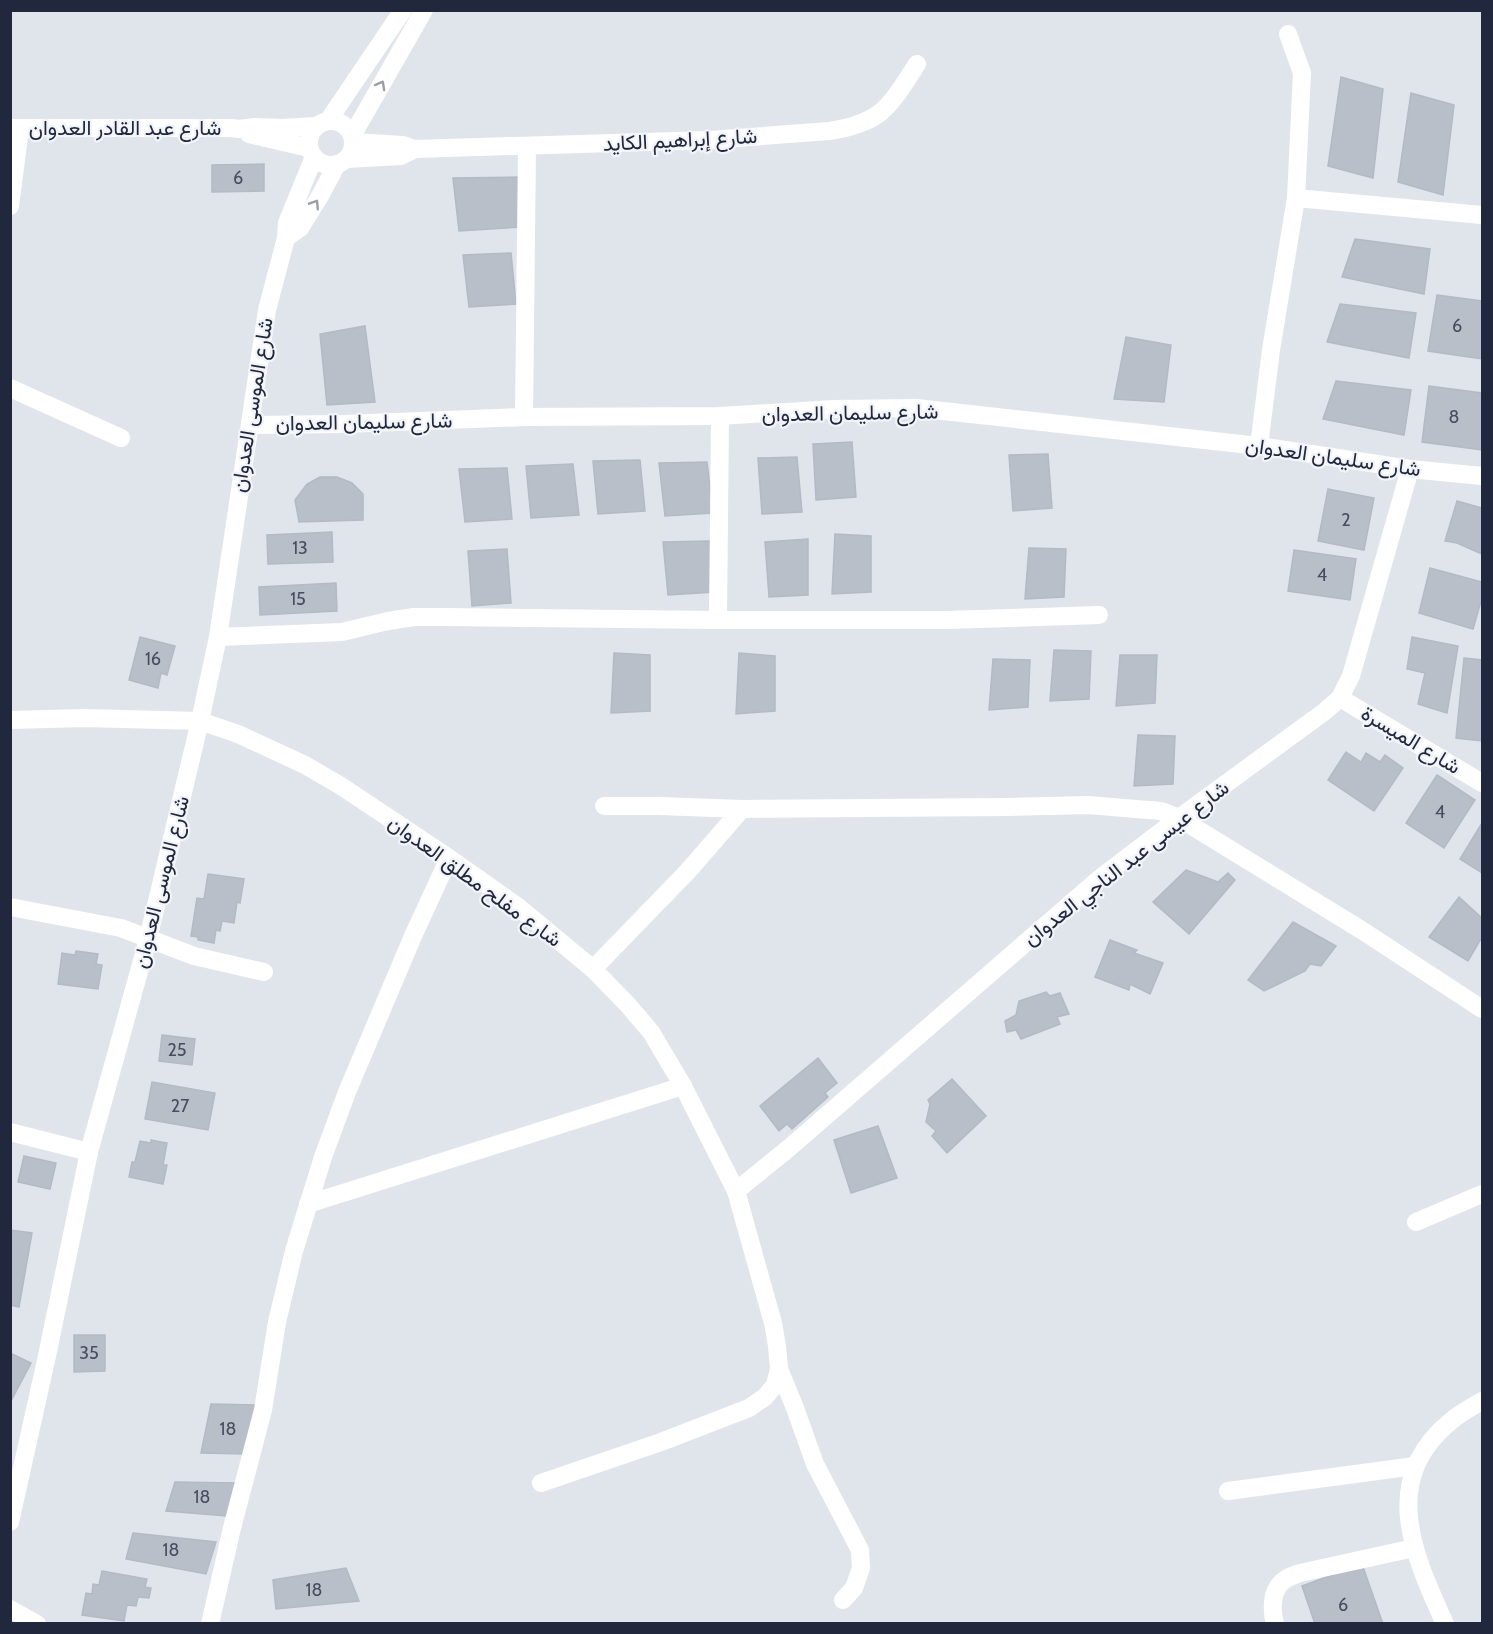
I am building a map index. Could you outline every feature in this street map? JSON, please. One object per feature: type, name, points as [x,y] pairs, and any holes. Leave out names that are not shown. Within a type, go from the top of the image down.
[{"type":"street","points":[[347,150],[325,164],[312,153],[310,136],[322,124],[403,10]]},
{"type":"street","points":[[286,238],[300,228],[320,196],[424,10]]},
{"type":"street","points":[[1259,446],[1271,350],[1296,198],[1302,73],[1288,34]]},
{"type":"street","name":"شارع إبراهيم الكايد","points":[[347,150],[403,145],[414,149],[710,140],[847,128],[878,116],[888,107],[917,64]]},
{"type":"street","points":[[322,124],[343,124],[348,129],[347,150]]},
{"type":"street","name":"شارع عبد القادر العدوان","points":[[15,128],[239,129],[322,124]]},
{"type":"street","points":[[10,206],[15,128]]},
{"type":"street","name":"شارع عبد القادر العدوان","points":[[239,129],[252,136],[312,153]]},
{"type":"street","points":[[524,417],[527,146]]},
{"type":"street","name":"شارع الموسى العدوان","points":[[10,1522],[17,1460],[47,1356],[89,1152],[148,939],[200,721],[218,637],[267,310],[286,238],[287,223],[312,153]]},
{"type":"street","points":[[1296,198],[1482,215]]},
{"type":"street","points":[[10,388],[121,438]]},
{"type":"street","name":"شارع سليمان العدوان","points":[[250,425],[524,417],[720,416],[834,409],[916,408],[1259,446],[1410,469],[1482,476]]},
{"type":"street","points":[[718,620],[720,416]]},
{"type":"street","name":"شارع عيسى عبد الناجي العدوان","points":[[736,1191],[789,1148],[1099,879],[1340,698],[1351,676],[1410,469]]},
{"type":"street","points":[[218,637],[342,632],[414,617],[946,620],[1099,615]]},
{"type":"street","name":"شارع الميسرة","points":[[1340,698],[1482,783]]},
{"type":"street","name":"شارع مفلح مطلق العدوان","points":[[10,720],[85,718],[200,721],[255,741],[305,765],[341,786],[517,906],[593,969],[628,1005],[651,1032],[683,1086],[736,1191],[773,1323],[779,1369],[815,1464],[860,1550],[861,1568],[854,1588],[843,1600]]},
{"type":"street","points":[[604,806],[742,809],[1088,805],[1161,811],[1179,818],[1363,931],[1482,1009]]},
{"type":"street","points":[[593,969],[688,871],[742,809]]},
{"type":"street","points":[[210,1623],[263,1410],[284,1292],[308,1204],[347,1092],[412,936],[449,858]]},
{"type":"street","points":[[10,907],[121,928],[194,956],[264,972]]},
{"type":"street","points":[[308,1204],[683,1086]]},
{"type":"street","points":[[10,1132],[89,1152]]},
{"type":"street","points":[[1416,1222],[1482,1194]]},
{"type":"street","points":[[541,1483],[661,1442],[749,1408],[765,1397],[775,1385],[779,1369]]},
{"type":"street","points":[[1445,1623],[1414,1548],[1408,1512],[1409,1487],[1415,1466],[1434,1439],[1451,1421],[1482,1401]]},
{"type":"street","points":[[1228,1491],[1415,1466]]},
{"type":"street","points":[[1275,1623],[1272,1605],[1275,1594],[1285,1579],[1300,1573],[1414,1548]]},
{"type":"street","points":[[10,1609],[36,1623]]},
{"type":"building","points":[[1341,77],[1383,89],[1373,178],[1328,166]]},
{"type":"building","points":[[1411,93],[1454,105],[1443,195],[1398,182]]},
{"type":"building","points":[[264,164],[264,191],[212,192],[212,165]]},
{"type":"building","points":[[522,177],[520,227],[459,231],[453,178]]},
{"type":"building","points":[[1355,239],[1430,249],[1424,294],[1342,277]]},
{"type":"building","points":[[511,253],[516,304],[469,307],[463,255]]},
{"type":"building","points":[[1437,295],[1482,301],[1482,359],[1428,351]]},
{"type":"building","points":[[1340,304],[1416,313],[1409,358],[1327,342]]},
{"type":"building","points":[[365,326],[375,402],[327,405],[320,334]]},
{"type":"building","points":[[1126,337],[1171,345],[1164,402],[1114,399]]},
{"type":"building","points":[[1336,381],[1411,390],[1404,435],[1323,419]]},
{"type":"building","points":[[1429,386],[1482,393],[1482,450],[1422,442]]},
{"type":"building","points":[[852,442],[856,497],[816,500],[813,444]]},
{"type":"building","points":[[1048,454],[1052,508],[1013,511],[1009,455]]},
{"type":"building","points":[[797,457],[802,512],[762,514],[758,458]]},
{"type":"building","points":[[640,460],[645,511],[598,514],[593,461]]},
{"type":"building","points":[[707,462],[713,513],[665,516],[659,463]]},
{"type":"building","points":[[573,464],[579,515],[531,518],[526,466]]},
{"type":"building","points":[[507,468],[512,519],[465,522],[459,469]]},
{"type":"building","points":[[320,477],[337,477],[352,483],[363,494],[363,520],[299,522],[295,500],[307,484]]},
{"type":"building","points":[[1328,489],[1374,498],[1364,550],[1318,541]]},
{"type":"building","points":[[1457,501],[1482,508],[1482,554],[1457,543],[1445,541]]},
{"type":"building","points":[[332,532],[333,562],[268,564],[267,535]]},
{"type":"building","points":[[835,534],[871,536],[871,592],[832,594]]},
{"type":"building","points":[[808,539],[808,595],[769,597],[765,542]]},
{"type":"building","points":[[710,541],[715,592],[668,595],[663,542]]},
{"type":"building","points":[[1029,548],[1066,549],[1064,597],[1025,599]]},
{"type":"building","points":[[507,549],[511,603],[472,606],[468,551]]},
{"type":"building","points":[[1294,550],[1356,559],[1350,600],[1288,591]]},
{"type":"building","points":[[1430,568],[1482,582],[1482,598],[1473,629],[1419,613]]},
{"type":"building","points":[[336,583],[337,611],[260,615],[259,587]]},
{"type":"building","points":[[140,637],[175,646],[167,675],[161,673],[158,688],[129,680]]},
{"type":"building","points":[[1412,637],[1458,646],[1447,713],[1418,704],[1425,673],[1407,669]]},
{"type":"building","points":[[1054,650],[1091,651],[1089,699],[1050,701]]},
{"type":"building","points":[[614,653],[650,655],[650,711],[611,713]]},
{"type":"building","points":[[739,653],[775,656],[775,711],[736,714]]},
{"type":"building","points":[[1120,655],[1157,655],[1155,703],[1116,706]]},
{"type":"building","points":[[1464,658],[1482,660],[1482,741],[1456,738]]},
{"type":"building","points":[[993,659],[1030,660],[1028,707],[989,710]]},
{"type":"building","points":[[1138,735],[1175,736],[1173,784],[1134,786]]},
{"type":"building","points":[[1346,752],[1361,762],[1366,753],[1380,762],[1385,755],[1403,768],[1374,811],[1328,780]]},
{"type":"building","points":[[1437,775],[1475,800],[1444,848],[1406,823]]},
{"type":"building","points":[[1482,823],[1482,873],[1460,859]]},
{"type":"building","points":[[1186,870],[1218,882],[1228,873],[1235,880],[1189,934],[1153,902]]},
{"type":"building","points":[[208,874],[244,879],[234,923],[222,921],[220,931],[216,930],[214,943],[191,936],[197,898],[204,899]]},
{"type":"building","points":[[1459,897],[1482,918],[1482,937],[1468,961],[1429,937]]},
{"type":"building","points":[[1293,922],[1336,946],[1321,966],[1310,964],[1305,971],[1264,991],[1248,980]]},
{"type":"building","points":[[1110,940],[1137,950],[1134,953],[1163,963],[1150,994],[1130,984],[1129,990],[1095,977]]},
{"type":"building","points":[[76,951],[98,954],[96,964],[102,965],[98,989],[58,984],[62,953],[75,955]]},
{"type":"building","points":[[1046,992],[1050,996],[1060,993],[1069,1014],[1057,1017],[1060,1024],[1021,1039],[1016,1030],[1007,1032],[1005,1021],[1016,1015],[1019,1001]]},
{"type":"building","points":[[162,1035],[195,1039],[192,1065],[159,1061]]},
{"type":"building","points":[[818,1058],[837,1083],[825,1093],[828,1097],[792,1129],[787,1124],[779,1131],[760,1106]]},
{"type":"building","points":[[952,1079],[986,1116],[947,1153],[932,1136],[936,1131],[926,1122],[930,1104],[928,1100]]},
{"type":"building","points":[[152,1082],[215,1093],[208,1130],[145,1119]]},
{"type":"building","points":[[878,1126],[897,1178],[851,1193],[834,1140]]},
{"type":"building","points":[[151,1140],[167,1143],[163,1165],[167,1165],[163,1184],[129,1177],[140,1141],[151,1143]]},
{"type":"building","points":[[24,1156],[56,1163],[50,1189],[18,1182]]},
{"type":"building","points":[[10,1230],[32,1233],[19,1307],[10,1305]]},
{"type":"building","points":[[74,1335],[105,1335],[105,1371],[74,1372]]},
{"type":"building","points":[[10,1353],[31,1363],[10,1403]]},
{"type":"building","points":[[211,1404],[256,1405],[245,1454],[201,1453]]},
{"type":"building","points":[[175,1482],[237,1483],[227,1516],[166,1511]]},
{"type":"building","points":[[133,1533],[216,1542],[206,1574],[126,1559]]},
{"type":"building","points":[[1362,1564],[1383,1624],[1315,1624],[1302,1586]]},
{"type":"building","points":[[346,1568],[359,1601],[276,1609],[273,1580]]},
{"type":"building","points":[[102,1571],[147,1579],[145,1587],[151,1588],[149,1598],[138,1597],[136,1606],[127,1605],[124,1621],[82,1615],[86,1593],[92,1594],[93,1584],[99,1585]]}]
